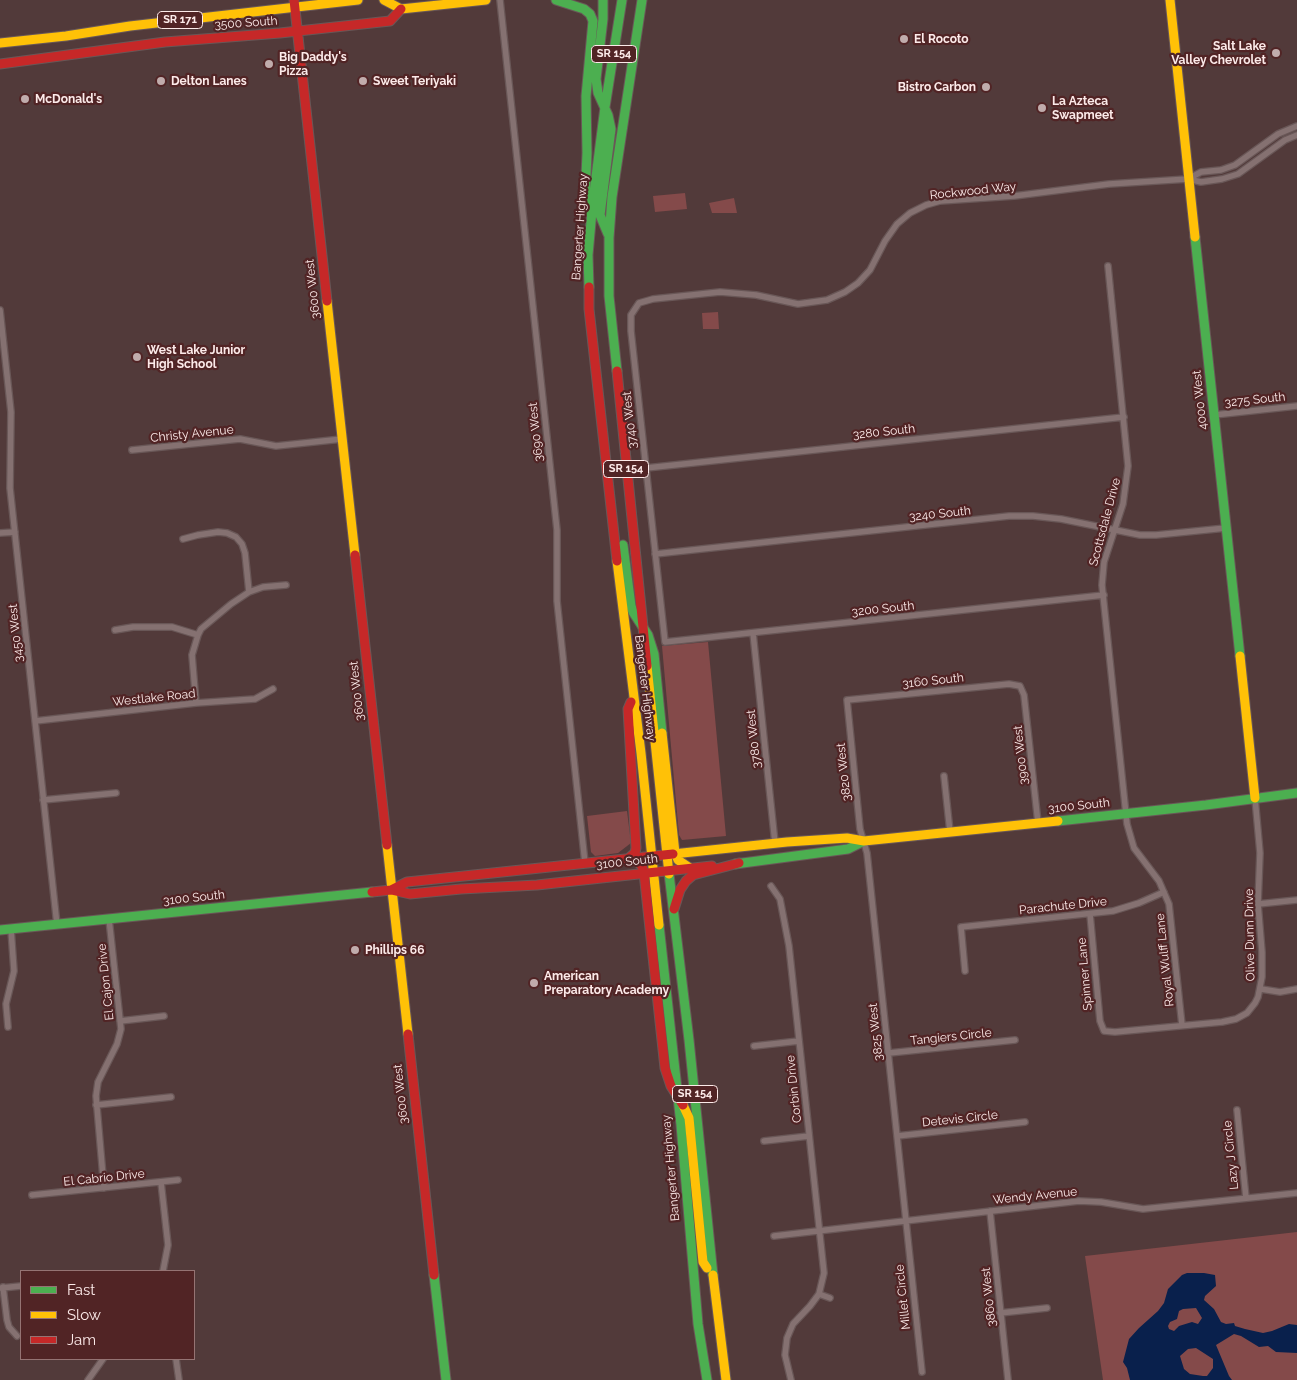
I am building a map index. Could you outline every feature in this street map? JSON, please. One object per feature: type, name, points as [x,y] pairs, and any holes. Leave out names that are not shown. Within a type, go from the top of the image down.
[{"type":"main road","name":"3500 South","points":[[0,43],[75,35],[294,3],[358,0]]},
{"type":"main road","points":[[384,0],[401,10]]},
{"type":"main road","name":"3500 South","points":[[0,64],[165,42],[297,32],[390,21],[401,10],[486,0]]},
{"type":"main road","points":[[556,0],[584,10],[590,14],[593,21],[587,87],[585,198],[591,217]]},
{"type":"main road","points":[[603,0],[603,19],[596,79],[598,93],[610,121],[611,135],[600,215],[609,238]]},
{"type":"main road","name":"Bangerter Highway","points":[[622,0],[605,107],[591,217],[588,255],[590,309],[651,856],[648,873],[665,1068],[671,1086],[686,1109],[689,1118],[703,1262],[712,1276]]},
{"type":"main road","name":"Bangerter Highway","points":[[642,0],[612,197],[608,282],[641,624],[671,854],[668,871],[702,1158],[712,1276],[726,1380]]},
{"type":"main road","name":"4000 West","points":[[1170,0],[1255,798]]},
{"type":"main road","name":"3600 West","points":[[294,3],[446,1380]]},
{"type":"main road","points":[[610,491],[619,505],[631,606],[641,624]]},
{"type":"main road","points":[[634,695],[628,710],[636,848],[629,858],[638,862],[648,873]]},
{"type":"main road","name":"3100 South","points":[[391,890],[408,882],[629,858],[775,843],[847,838],[864,841],[1297,793]]},
{"type":"main road","name":"3100 South","points":[[0,930],[391,890],[410,894],[537,885],[848,849],[864,841]]},
{"type":"main road","points":[[671,854],[683,865],[690,868]]},
{"type":"main road","points":[[673,913],[680,890],[692,875],[738,863]]},
{"type":"main road","name":"Bangerter Highway","points":[[677,1095],[698,1316],[707,1380]]},
{"type":"street","name":"3690 West","points":[[500,0],[557,530],[557,601],[585,863]]},
{"type":"street","points":[[1188,179],[1201,172],[1221,170],[1235,165],[1278,134],[1297,126]]},
{"type":"street","points":[[1188,179],[1201,182],[1234,176],[1285,140],[1297,135]]},
{"type":"street","name":"Rockwood Way","points":[[653,299],[732,292],[756,295],[790,303],[817,303],[836,297],[858,283],[870,270],[885,241],[897,224],[910,213],[926,205],[940,201],[1014,196],[1095,185],[1188,179]]},
{"type":"street","name":"Scottsdale Drive","points":[[1108,266],[1128,458],[1128,475],[1123,504],[1104,562],[1102,579],[1126,813]]},
{"type":"street","name":"3740 West","points":[[653,299],[639,303],[631,315],[631,331],[665,642]]},
{"type":"street","name":"3450 West","points":[[0,310],[11,412],[12,433],[9,480],[57,925]]},
{"type":"street","name":"3275 South","points":[[1214,415],[1297,406]]},
{"type":"street","name":"3280 South","points":[[646,468],[1124,417]]},
{"type":"street","name":"Christy Avenue","points":[[132,450],[240,439],[276,446],[342,439]]},
{"type":"street","name":"3240 South","points":[[655,554],[1009,516],[1062,519],[1140,535],[1226,528]]},
{"type":"street","points":[[0,533],[15,532]]},
{"type":"street","points":[[183,539],[218,532],[236,537],[242,544],[245,553],[249,592]]},
{"type":"street","points":[[196,704],[192,664],[194,646],[198,635],[212,618],[249,592],[263,587],[286,584]]},
{"type":"street","name":"3200 South","points":[[665,642],[1104,595]]},
{"type":"street","points":[[114,630],[133,627],[172,627],[198,635]]},
{"type":"street","name":"3780 West","points":[[753,633],[775,843]]},
{"type":"street","name":"3160 South","points":[[847,700],[1009,684],[1020,686]]},
{"type":"street","name":"3900 West","points":[[1020,686],[1024,695],[1038,823]]},
{"type":"street","name":"Westlake Road","points":[[35,721],[256,699],[273,689]]},
{"type":"street","name":"3820 West","points":[[847,700],[860,829],[864,841]]},
{"type":"street","points":[[944,776],[950,832]]},
{"type":"street","points":[[43,800],[116,793]]},
{"type":"street","name":"Olive Dunn Drive","points":[[1104,1031],[1115,1032],[1222,1022],[1236,1019],[1251,1008],[1261,988],[1263,958],[1258,904],[1260,853],[1255,798]]},
{"type":"street","name":"Royal Wulff Lane","points":[[1126,813],[1134,848],[1156,876],[1164,892],[1172,918],[1182,1025]]},
{"type":"street","name":"3825 West","points":[[864,841],[867,852],[906,1221]]},
{"type":"street","name":"Corbin Drive","points":[[771,886],[780,899],[787,933],[824,1273],[819,1294],[793,1324],[788,1333],[785,1354],[790,1380]]},
{"type":"street","name":"Parachute Drive","points":[[965,971],[961,927],[1090,914],[1122,908],[1164,892]]},
{"type":"street","points":[[1258,904],[1297,900]]},
{"type":"street","name":"Spinner Lane","points":[[1090,914],[1100,1021],[1104,1031]]},
{"type":"street","name":"El Cajon Drive","points":[[104,1188],[96,1105],[98,1082],[117,1044],[120,1021],[109,919]]},
{"type":"street","points":[[8,1028],[6,1004],[14,971],[10,929]]},
{"type":"street","points":[[1261,988],[1280,992],[1297,989]]},
{"type":"street","points":[[120,1021],[164,1016]]},
{"type":"street","name":"Tangiers Circle","points":[[888,1053],[1015,1040]]},
{"type":"street","points":[[754,1046],[800,1041]]},
{"type":"street","points":[[96,1105],[170,1097]]},
{"type":"street","name":"Lazy J Circle","points":[[1237,1110],[1246,1198]]},
{"type":"street","name":"Detevis Circle","points":[[897,1136],[1025,1122]]},
{"type":"street","points":[[764,1141],[809,1136]]},
{"type":"street","name":"El Cabrio Drive","points":[[32,1195],[178,1180]]},
{"type":"street","points":[[162,1182],[168,1245],[163,1270]]},
{"type":"street","name":"Wendy Avenue","points":[[774,1236],[1090,1201],[1143,1209],[1297,1193]]},
{"type":"street","name":"3860 West","points":[[990,1211],[1008,1380]]},
{"type":"street","name":"Millet Circle","points":[[906,1221],[922,1372]]},
{"type":"street","points":[[17,1336],[9,1327],[2,1288],[20,1286]]},
{"type":"street","points":[[819,1294],[830,1298]]},
{"type":"street","points":[[1000,1313],[1047,1308]]},
{"type":"street","points":[[88,1380],[102,1360]]},
{"type":"street","points":[[176,1360],[180,1380]]},
{"type":"shaded area","points":[[685,193],[687,209],[655,212],[653,196]]},
{"type":"shaded area","points":[[734,198],[737,213],[712,213],[709,203]]},
{"type":"shaded area","points":[[718,312],[719,329],[703,329],[702,313]]},
{"type":"shaded area","points":[[708,642],[726,836],[682,840],[679,835],[662,646]]},
{"type":"shaded area","points":[[627,811],[631,843],[618,853],[595,856],[591,852],[587,816]]},
{"type":"shaded area","points":[[1297,1232],[1297,1380],[1103,1380],[1085,1256]]},
{"type":"water","points":[[1187,1273],[1204,1273],[1215,1275],[1216,1286],[1205,1296],[1204,1300],[1214,1309],[1221,1322],[1226,1324],[1234,1323],[1235,1326],[1263,1333],[1289,1324],[1297,1325],[1297,1353],[1276,1352],[1268,1346],[1259,1347],[1234,1334],[1216,1345],[1232,1380],[1130,1380],[1127,1368],[1123,1362],[1129,1339],[1158,1311],[1164,1303],[1168,1289],[1182,1275]],"holes":[[[1196,1308],[1202,1318],[1198,1324],[1192,1322],[1179,1326],[1174,1331],[1169,1329],[1170,1322],[1177,1319],[1179,1311]],[[1196,1348],[1213,1359],[1213,1368],[1207,1376],[1190,1374],[1184,1369],[1180,1356],[1188,1349]]]},
{"type":"traffic: fast","points":[[556,0],[584,9],[590,14],[593,21],[586,96],[587,153],[585,198],[590,213]]},
{"type":"traffic: fast","points":[[603,0],[603,19],[596,79],[598,93],[608,115],[611,129],[600,215],[608,234]]},
{"type":"traffic: fast","points":[[589,287],[588,255],[593,200],[622,0]]},
{"type":"traffic: fast","points":[[617,371],[609,296],[609,238],[612,197],[642,0]]},
{"type":"traffic: fast","points":[[1195,237],[1240,656]]},
{"type":"traffic: fast","points":[[623,545],[631,606],[648,635],[654,654],[662,733]]},
{"type":"traffic: fast","points":[[1058,821],[1297,793]]},
{"type":"traffic: fast","points":[[735,864],[848,849],[864,841]]},
{"type":"traffic: fast","points":[[669,874],[689,1040],[713,1275]]},
{"type":"traffic: fast","points":[[0,930],[372,892]]},
{"type":"traffic: fast","points":[[659,925],[681,1125],[698,1324],[707,1380]]},
{"type":"traffic: fast","points":[[434,1275],[446,1380]]},
{"type":"traffic: slow","points":[[0,43],[358,0]]},
{"type":"traffic: slow","points":[[384,0],[401,9],[486,0]]},
{"type":"traffic: slow","points":[[1170,0],[1195,237]]},
{"type":"traffic: slow","points":[[327,301],[355,555]]},
{"type":"traffic: slow","points":[[617,561],[641,753],[659,925]]},
{"type":"traffic: slow","points":[[1240,656],[1255,798]]},
{"type":"traffic: slow","points":[[647,666],[669,874]]},
{"type":"traffic: slow","points":[[662,733],[675,853],[678,860],[690,868]]},
{"type":"traffic: slow","points":[[673,854],[787,842],[847,838],[864,841],[1058,821]]},
{"type":"traffic: slow","points":[[387,845],[408,1034]]},
{"type":"traffic: slow","points":[[683,1105],[689,1118],[703,1262],[707,1268]]},
{"type":"traffic: slow","points":[[713,1275],[726,1380]]},
{"type":"traffic: jam","points":[[294,0],[327,301]]},
{"type":"traffic: jam","points":[[0,64],[165,42],[280,33],[390,21],[401,9]]},
{"type":"traffic: jam","points":[[589,287],[589,309],[617,561]]},
{"type":"traffic: jam","points":[[617,371],[647,666]]},
{"type":"traffic: jam","points":[[355,555],[387,845]]},
{"type":"traffic: jam","points":[[631,702],[628,709],[636,848],[635,853],[629,858],[638,862],[642,866],[644,873],[665,1068],[671,1086],[683,1105]]},
{"type":"traffic: jam","points":[[372,892],[391,890],[407,882],[673,854]]},
{"type":"traffic: jam","points":[[674,909],[680,890],[693,875],[739,863]]},
{"type":"traffic: jam","points":[[392,890],[410,894],[537,885],[712,866]]},
{"type":"traffic: jam","points":[[408,1034],[434,1275]]},
{"type":"place","name":"El Rocoto","points":[[904,39]]},
{"type":"place","name":"Salt Lake Valley Chevrolet","points":[[1276,53]]},
{"type":"place","name":"Big Daddy's Pizza","points":[[269,64]]},
{"type":"place","name":"Delton Lanes","points":[[161,81]]},
{"type":"place","name":"Sweet Teriyaki","points":[[363,81]]},
{"type":"place","name":"Bistro Carbon","points":[[986,87]]},
{"type":"place","name":"McDonald's","points":[[25,99]]},
{"type":"place","name":"La Azteca Swapmeet","points":[[1042,108]]},
{"type":"place","name":"West Lake Junior High School","points":[[137,357]]},
{"type":"place","name":"Phillips 66","points":[[355,950]]},
{"type":"place","name":"American Preparatory Academy","points":[[534,983]]}]
